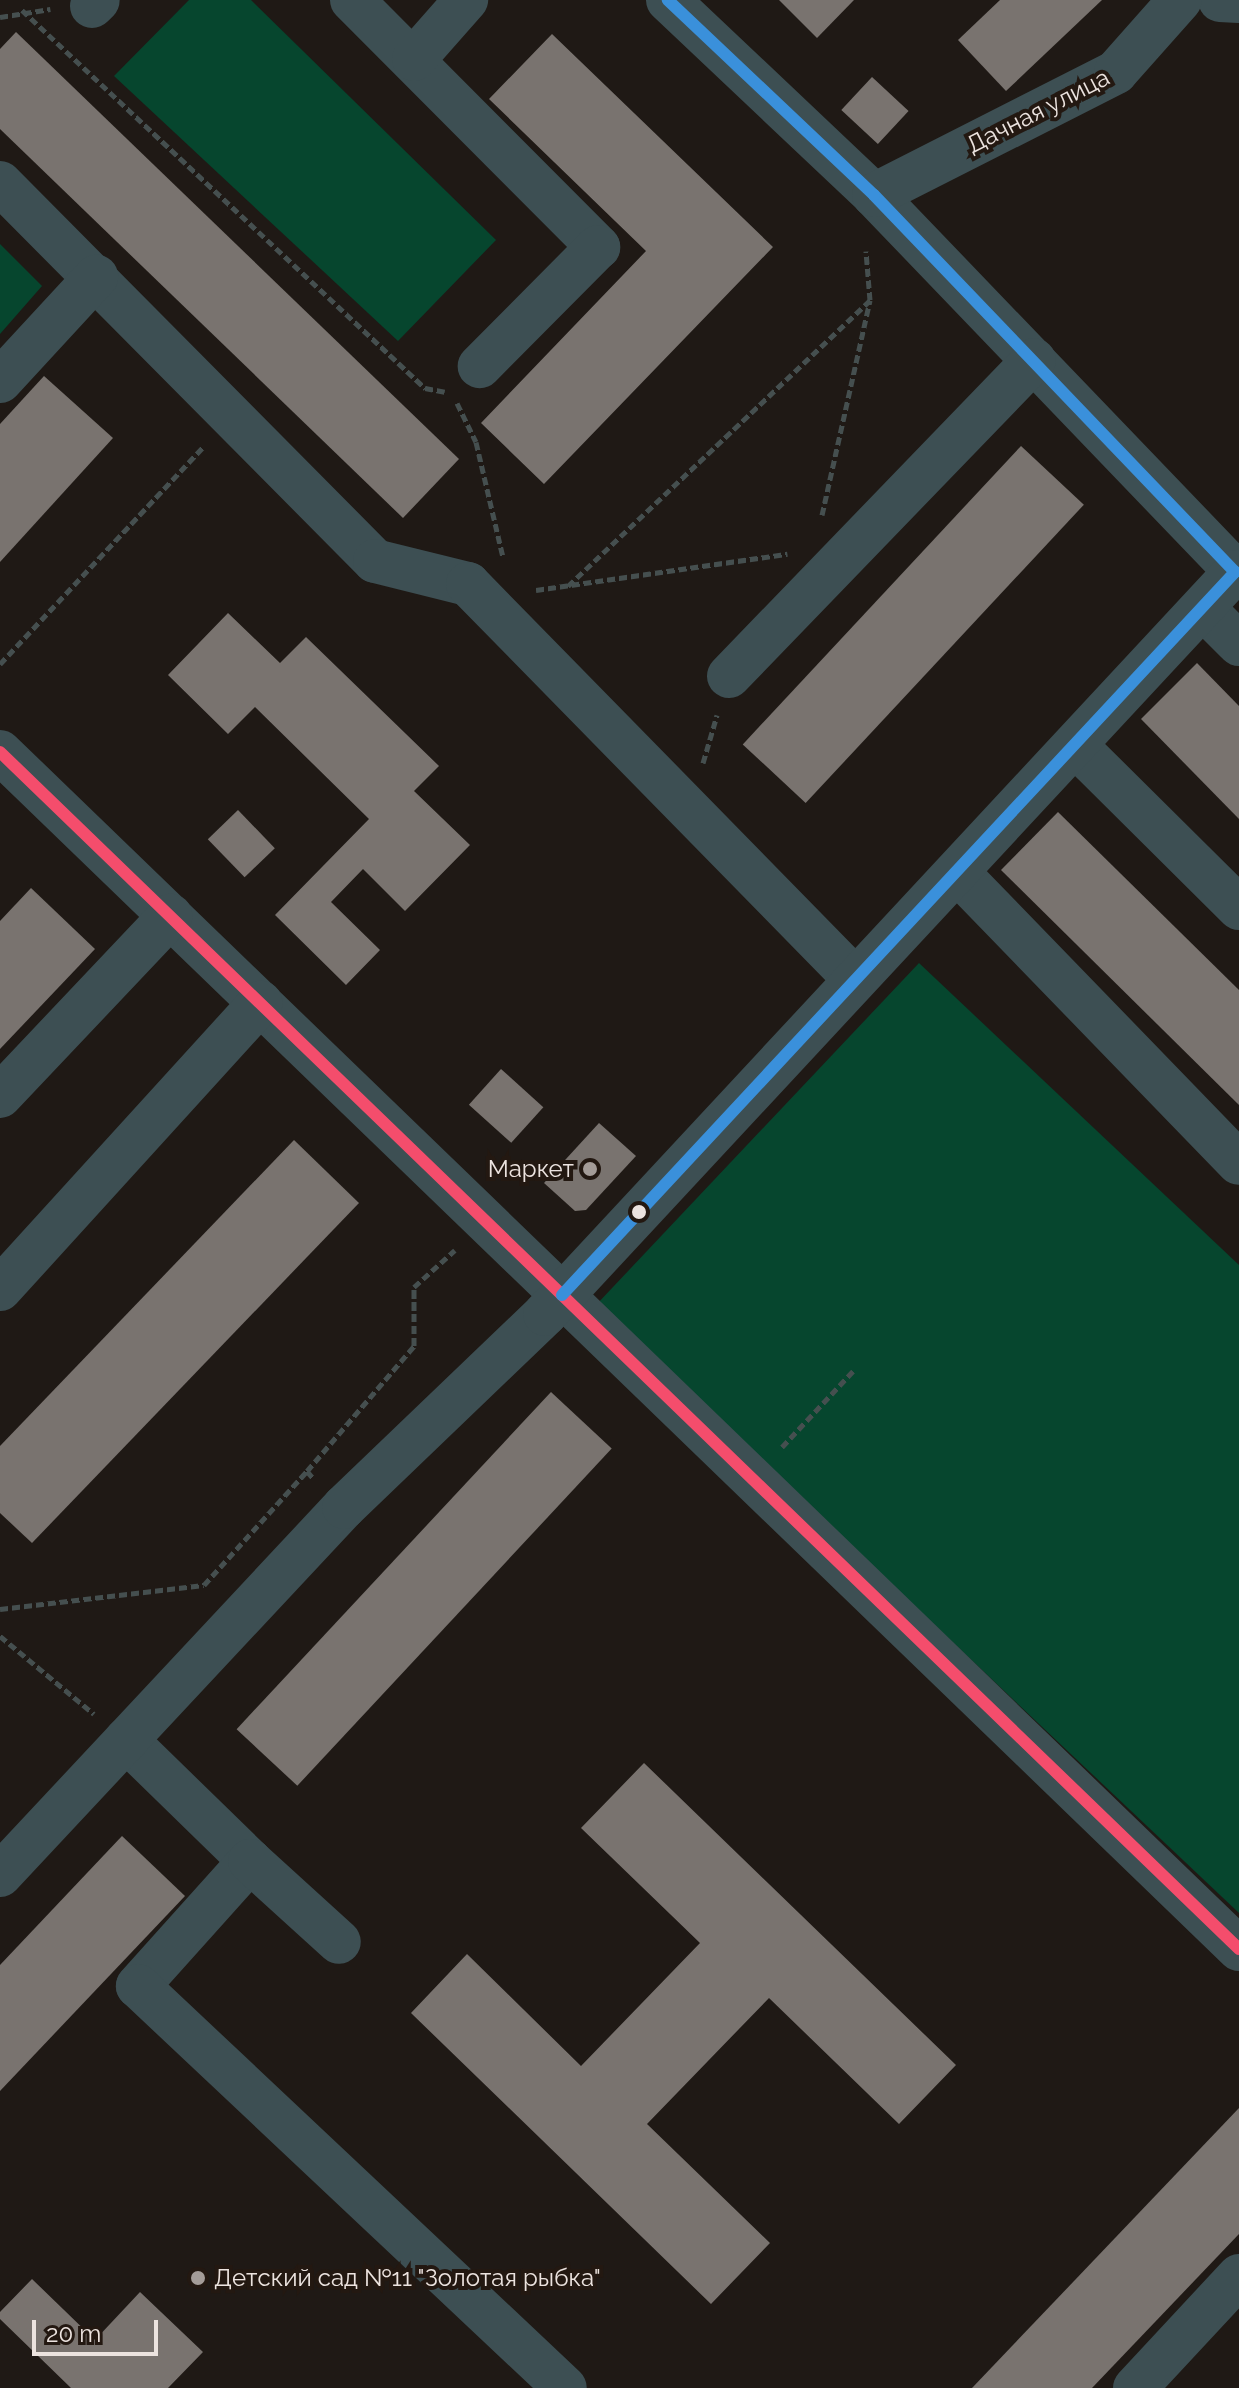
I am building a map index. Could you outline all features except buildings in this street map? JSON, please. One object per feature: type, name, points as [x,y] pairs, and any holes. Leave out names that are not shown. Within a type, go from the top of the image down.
[{"type":"street","points":[[352,0],[598,247],[480,366]]},
{"type":"street","points":[[414,59],[466,0]]},
{"type":"street","points":[[0,1875],[344,1507],[562,1295],[854,978],[1237,574],[874,195],[668,0]]},
{"type":"street","name":"Дачная улица","points":[[874,195],[1116,72],[1180,0]]},
{"type":"street","points":[[1220,0],[1239,1]]},
{"type":"street","points":[[0,183],[375,561],[486,573],[687,813],[854,978]]},
{"type":"street","points":[[0,381],[96,277]]},
{"type":"street","points":[[729,676],[824,559],[1034,360]]},
{"type":"street","points":[[1203,608],[1239,644]]},
{"type":"street","points":[[1076,746],[1239,908]]},
{"type":"street","points":[[0,752],[1239,1949]]},
{"type":"street","points":[[957,872],[1239,1163]]},
{"type":"street","points":[[0,1096],[170,916]]},
{"type":"street","points":[[0,1289],[260,1003]]},
{"type":"street","points":[[126,1740],[250,1861],[339,1942]]},
{"type":"street","points":[[250,1861],[138,1986],[565,2388]]},
{"type":"street","points":[[1135,2388],[1239,2276]]},
{"type":"path","points":[[0,17],[22,10],[95,3]]},
{"type":"path","points":[[22,10],[425,388],[453,393],[476,442],[486,573],[511,593],[824,559],[870,300],[865,241]]},
{"type":"path","points":[[568,586],[870,300]]},
{"type":"path","points":[[0,664],[232,416]]},
{"type":"path","points":[[687,813],[729,676]]},
{"type":"path","points":[[0,1609],[204,1585],[414,1346],[414,1287],[466,1239]]},
{"type":"path","points":[[775,1454],[853,1371]]},
{"type":"path","points":[[307,1471],[344,1507]]},
{"type":"path","points":[[0,1636],[126,1740]]},
{"type":"green space","points":[[189,0],[251,0],[496,240],[398,341],[114,76]]},
{"type":"green space","points":[[0,244],[42,286],[0,334]]},
{"type":"green space","points":[[919,963],[1239,1265],[1239,1913],[596,1305]]},
{"type":"transit line","points":[[562,1295],[1235,572],[874,195],[668,0]]},
{"type":"transit line","points":[[0,752],[1239,1949]]},
{"type":"place","name":"Маркет","points":[[590,1169]]},
{"type":"place","name":"Детский сад №11 \"Золотая рыбка\"","points":[[198,2278]]}]
